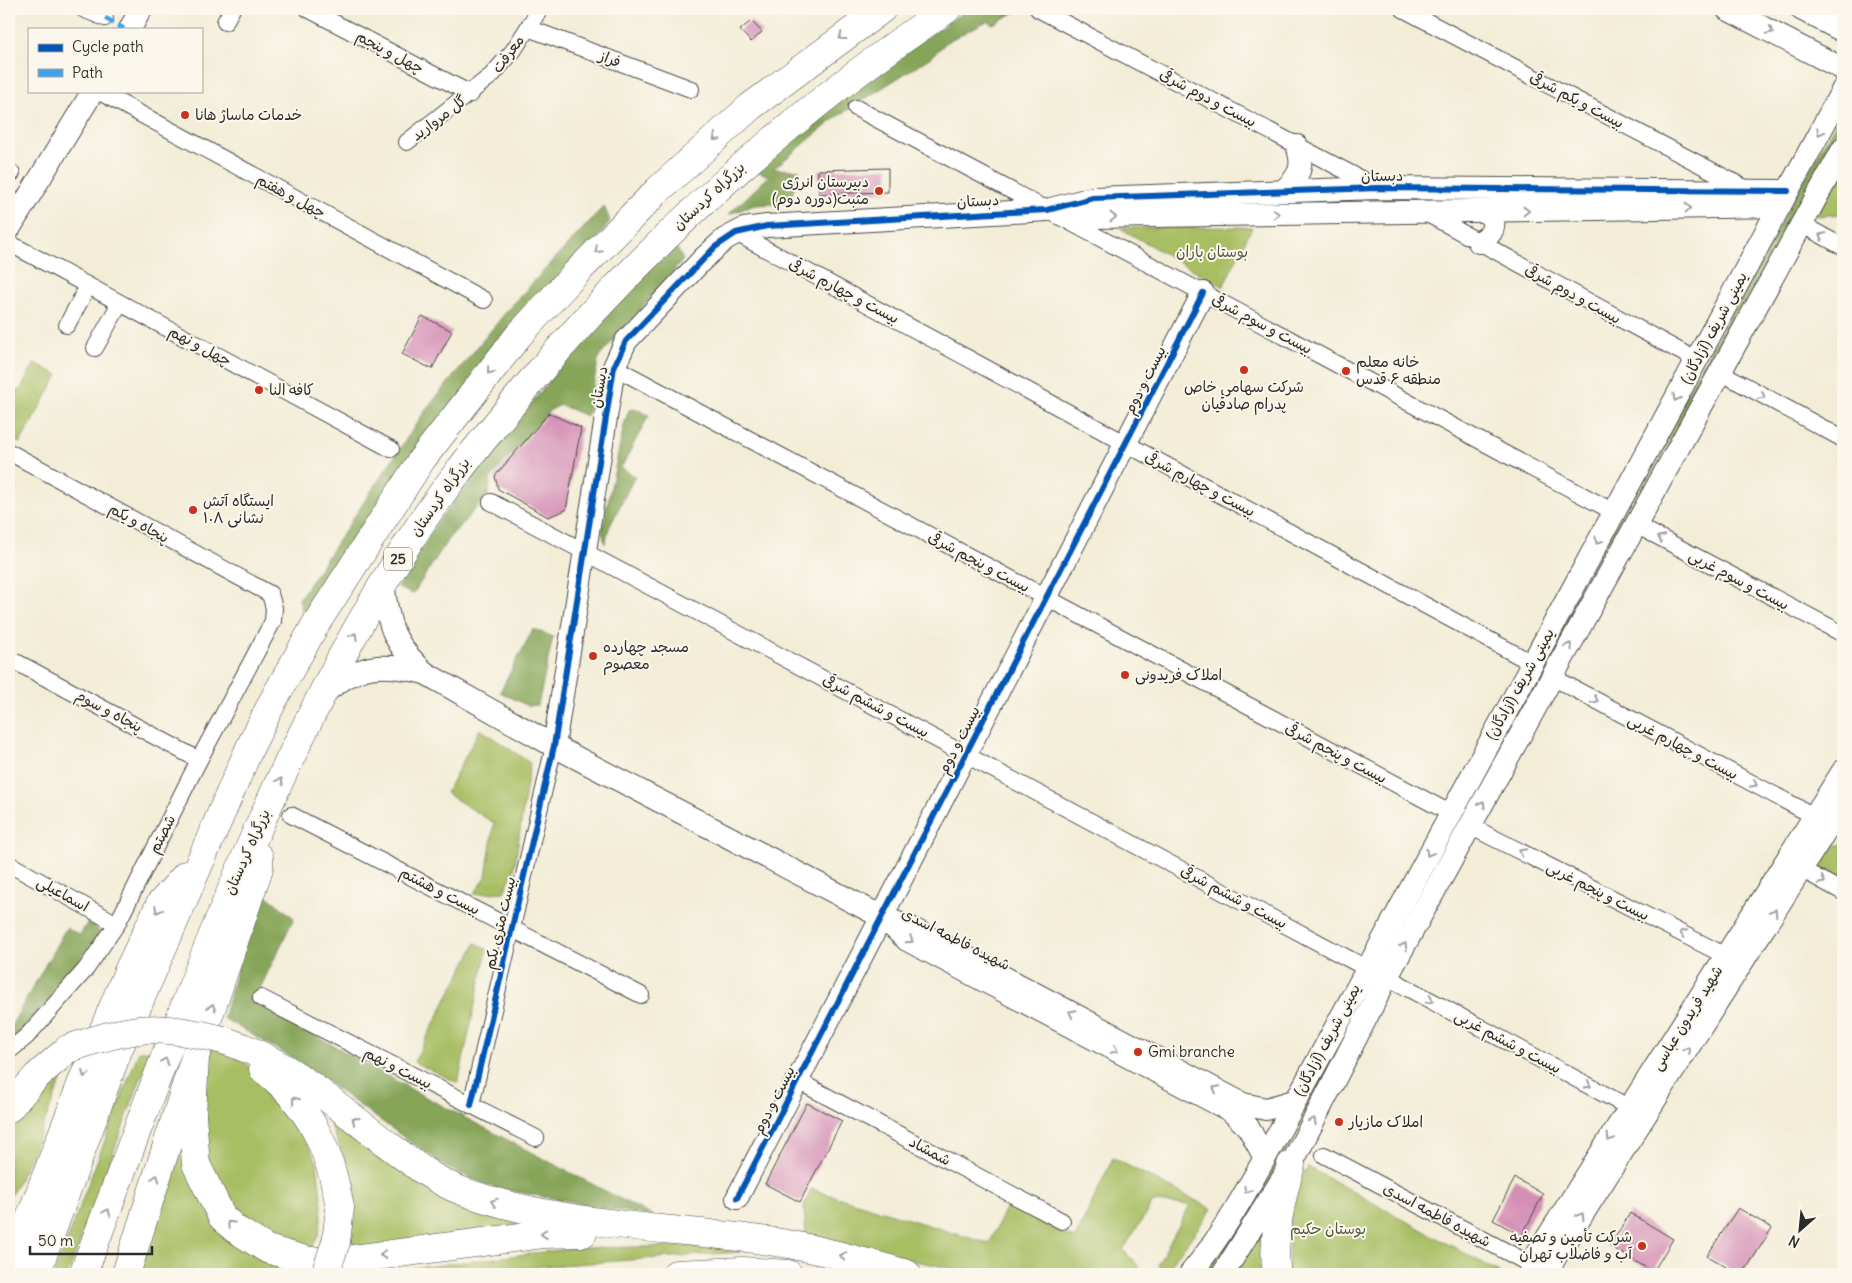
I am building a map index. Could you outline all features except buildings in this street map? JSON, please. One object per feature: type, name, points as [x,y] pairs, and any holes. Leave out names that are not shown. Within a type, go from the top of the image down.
[{"type":"highway","name":"25","points":[[36,1274],[117,1053],[250,747],[276,695],[313,630],[422,459],[518,336],[577,272],[657,191],[750,107],[882,9]]},
{"type":"highway","name":"بزرگراه کردستان","points":[[83,1274],[219,918],[260,821],[321,696],[383,584],[452,478],[576,328],[641,260],[756,152],[894,44],[947,9]]},
{"type":"highway","points":[[126,1274],[195,1057],[259,868],[260,821]]},
{"type":"highway","points":[[9,1272],[40,1188],[128,971],[160,904],[200,860]]},
{"type":"highway","points":[[9,1083],[47,1056],[115,1034],[149,1028],[185,1030],[223,1040],[263,1054],[293,1072],[400,1154],[459,1190],[509,1207],[662,1230],[783,1243],[853,1258],[907,1274]]},
{"type":"highway","points":[[223,1040],[275,1078],[291,1094],[306,1114],[322,1141],[334,1173],[340,1208],[336,1242],[325,1274]]},
{"type":"highway","points":[[9,1108],[37,1076],[68,1049]]},
{"type":"highway","points":[[195,1057],[192,1116],[196,1164],[222,1217],[235,1229],[267,1249],[309,1261],[346,1260],[543,1234],[662,1230]]},
{"type":"highway","points":[[1277,1274],[1277,1239],[1285,1184],[1291,1165]]},
{"type":"highway","points":[[9,1230],[40,1188]]},
{"type":"highway","points":[[676,1274],[743,1271],[788,1274]]},
{"type":"street","points":[[83,9],[105,18]]},
{"type":"street","points":[[131,28],[141,9]]},
{"type":"street","name":"چهل و پنجم","points":[[308,9],[471,94]]},
{"type":"street","name":"معرفت","points":[[471,94],[502,65],[540,9]]},
{"type":"street","name":"بیست و دوم شرقی","points":[[1038,9],[1378,188]]},
{"type":"street","name":"بیست و یکم شرقی","points":[[1404,9],[1750,191]]},
{"type":"street","points":[[1727,9],[1843,69]]},
{"type":"street","points":[[1801,9],[1843,31]]},
{"type":"street","name":"فراز","points":[[528,28],[692,89]]},
{"type":"street","name":"یمینی شریف (آزادگان)","points":[[1190,1274],[1227,1223],[1265,1158],[1294,1101],[1843,89]]},
{"type":"street","points":[[9,229],[92,92]]},
{"type":"street","name":"چهل و هفتم","points":[[100,92],[484,300]]},
{"type":"street","name":"گل مروارید","points":[[407,142],[471,94]]},
{"type":"street","name":"بیست و سوم شرقی","points":[[856,108],[1614,512]]},
{"type":"street","points":[[1283,191],[1299,174],[1302,166],[1298,146]]},
{"type":"street","name":"یمینی شریف (آزادگان)","points":[[1223,1274],[1239,1252],[1291,1165],[1387,977],[1843,149]]},
{"type":"street","points":[[1378,188],[1424,212]]},
{"type":"street","name":"دبستان","points":[[1047,210],[1092,198],[1378,188],[1722,199],[1750,191],[1784,198]]},
{"type":"street","name":"دبستان","points":[[554,746],[614,367],[626,341],[703,259],[725,239],[736,233],[768,226],[1047,210],[1095,217],[1424,212],[1784,198]]},
{"type":"street","points":[[1479,242],[1490,235],[1493,229],[1493,218],[1485,211]]},
{"type":"street","name":"بیست و دوم شرقی","points":[[1424,212],[1696,360]]},
{"type":"street","points":[[1801,224],[1843,247]]},
{"type":"street","name":"بیست و چهارم شرقی","points":[[736,233],[1532,663]]},
{"type":"street","name":"چهل و نهم","points":[[9,243],[391,449]]},
{"type":"street","points":[[67,325],[88,286]]},
{"type":"street","name":"بیست و دوم","points":[[737,1198],[1203,293]]},
{"type":"street","points":[[94,348],[120,303]]},
{"type":"street","name":"بیست و پنجم شرقی","points":[[614,367],[1450,813]]},
{"type":"street","points":[[1720,372],[1843,439]]},
{"type":"street","name":"پنجاه و یکم","points":[[9,452],[270,594]]},
{"type":"street","name":"بیست و ششم شرقی","points":[[492,502],[1366,968]]},
{"type":"street","name":"بیست و سوم غربی","points":[[1636,525],[1843,634]]},
{"type":"street","points":[[383,584],[387,613],[397,643],[425,673]]},
{"type":"street","name":"شصتم","points":[[9,1051],[27,1036],[86,969],[117,924],[273,621],[274,608],[270,594]]},
{"type":"street","name":"پنجاه و سوم","points":[[18,663],[200,760]]},
{"type":"street","points":[[321,696],[347,676],[362,669],[391,666],[425,673]]},
{"type":"street","name":"شهیده فاطمه اسدی","points":[[425,673],[554,746],[882,917],[913,928],[1239,1109],[1266,1108],[1294,1101]]},
{"type":"street","name":"بیست و چهارم غربی","points":[[1552,677],[1829,825]]},
{"type":"street","name":"بیست متری یکم","points":[[471,1105],[554,746]]},
{"type":"street","name":"شهید فریدون عباسی","points":[[1829,825],[1843,771]]},
{"type":"street","name":"شهید فریدون عباسی","points":[[1542,1270],[1662,1073],[1794,865],[1829,825],[1843,803]]},
{"type":"street","name":"بیست و هشتم","points":[[291,815],[641,996]]},
{"type":"street","name":"بیست و پنجم غربی","points":[[1470,826],[1734,960]]},
{"type":"street","name":"اسماعیلی","points":[[9,864],[117,924]]},
{"type":"street","points":[[1794,865],[1843,892]]},
{"type":"street","name":"بیست و ششم غربی","points":[[1387,977],[1630,1108]]},
{"type":"street","name":"بیست و نهم","points":[[260,998],[536,1138]]},
{"type":"street","name":"شهید فریدون عباسی","points":[[1542,1270],[1630,1108],[1662,1073]]},
{"type":"street","name":"شمشاد","points":[[798,1081],[1062,1220]]},
{"type":"street","name":"شهیده فاطمه اسدی","points":[[1239,1109],[1265,1158]]},
{"type":"street","name":"شهیده فاطمه اسدی","points":[[1324,1155],[1542,1270]]},
{"type":"green space","points":[[968,9],[1021,9],[993,24],[987,21],[948,41],[931,57],[838,116],[773,169],[800,170],[789,203],[755,205],[729,214],[769,176],[756,171],[854,87]]},
{"type":"green space","points":[[1843,109],[1843,123],[1278,1168],[1235,1242],[1212,1274],[1203,1274]]},
{"type":"green space","points":[[1843,168],[1843,214],[1816,216]]},
{"type":"green space","points":[[604,206],[610,221],[305,623],[299,599],[425,411],[511,306]]},
{"type":"green space","name":"بوستان باران","points":[[1252,227],[1223,287],[1120,228]]},
{"type":"green space","points":[[674,243],[683,260],[599,357],[587,416],[560,405],[549,411],[491,478],[488,495],[449,538],[413,594],[398,588],[436,524],[576,347]]},
{"type":"green space","points":[[35,363],[58,375],[20,443],[9,437],[9,387],[19,392]]},
{"type":"green space","points":[[636,409],[649,415],[621,468],[635,476],[609,528],[605,544],[602,531],[624,425],[629,410]]},
{"type":"green space","points":[[533,629],[553,637],[538,705],[528,706],[500,692]]},
{"type":"green space","points":[[480,729],[530,763],[514,870],[504,892],[474,894],[486,877],[494,823],[446,793]]},
{"type":"green space","points":[[1836,845],[1843,845],[1843,887],[1825,874],[1822,864],[1828,849]]},
{"type":"green space","points":[[260,890],[294,918],[254,1001],[416,1092],[655,1217],[495,1188],[447,1168],[296,1060],[223,1018]]},
{"type":"green space","points":[[89,920],[100,932],[52,998],[9,1044],[9,1030],[66,928],[80,935]]},
{"type":"green space","points":[[476,943],[487,949],[458,1083],[414,1062]]},
{"type":"green space","points":[[202,1044],[241,1060],[280,1090],[317,1162],[322,1205],[321,1220],[319,1234],[309,1253],[245,1226],[208,1183]]},
{"type":"green space","points":[[139,1051],[151,1051],[68,1274],[54,1274]]},
{"type":"green space","points":[[64,1073],[32,1154],[9,1199],[9,1129],[23,1109]]},
{"type":"green space","points":[[315,1096],[429,1183],[522,1224],[347,1256],[351,1202],[348,1174],[340,1147]]},
{"type":"green space","points":[[184,1140],[201,1201],[333,1274],[140,1274],[173,1155]]},
{"type":"green space","points":[[1113,1158],[1212,1209],[1165,1273],[1158,1264],[1190,1205],[1153,1202],[1123,1250],[1146,1274],[979,1274],[806,1239],[804,1206],[811,1189],[989,1244],[1008,1204],[1075,1239]]},
{"type":"green space","name":"بوستان حکیم","points":[[1308,1167],[1500,1274],[1288,1274],[1290,1194]]},
{"type":"green space","points":[[1263,1226],[1264,1274],[1230,1274]]},
{"type":"green space","points":[[711,1246],[741,1252],[505,1269],[474,1274],[344,1274],[383,1272],[576,1248]]},
{"type":"marked path","points":[[105,18],[122,28]]},
{"type":"cycle path","points":[[471,1105],[554,746],[614,367],[626,341],[715,247],[736,233],[767,226],[1047,210],[1093,198],[1378,188],[1788,191]]},
{"type":"cycle path","points":[[737,1198],[1203,293]]},
{"type":"place","name":"خدمات ماساژ هانا","points":[[185,115]]},
{"type":"place","name":"دبیرستان انرژی مثبت(دوره دوم)","points":[[879,191]]},
{"type":"place","name":"شرکت سهامی خاص پدرام صادقیان","points":[[1244,370]]},
{"type":"place","name":"خانه معلم منطقه ۶ قدس","points":[[1346,371]]},
{"type":"place","name":"کافه النا","points":[[259,390]]},
{"type":"place","name":"ایستگاه آتش نشانی ۱۰۸","points":[[193,510]]},
{"type":"place","name":"مسجد چهارده معصوم","points":[[593,656]]},
{"type":"place","name":"املاک فریدونی","points":[[1125,675]]},
{"type":"place","name":"Gmi branche","points":[[1138,1052]]},
{"type":"place","name":"املاک مازیار","points":[[1339,1122]]},
{"type":"place","name":"شركت تأمين و تصفيه آب و فاضلاب تهران","points":[[1642,1246]]}]
